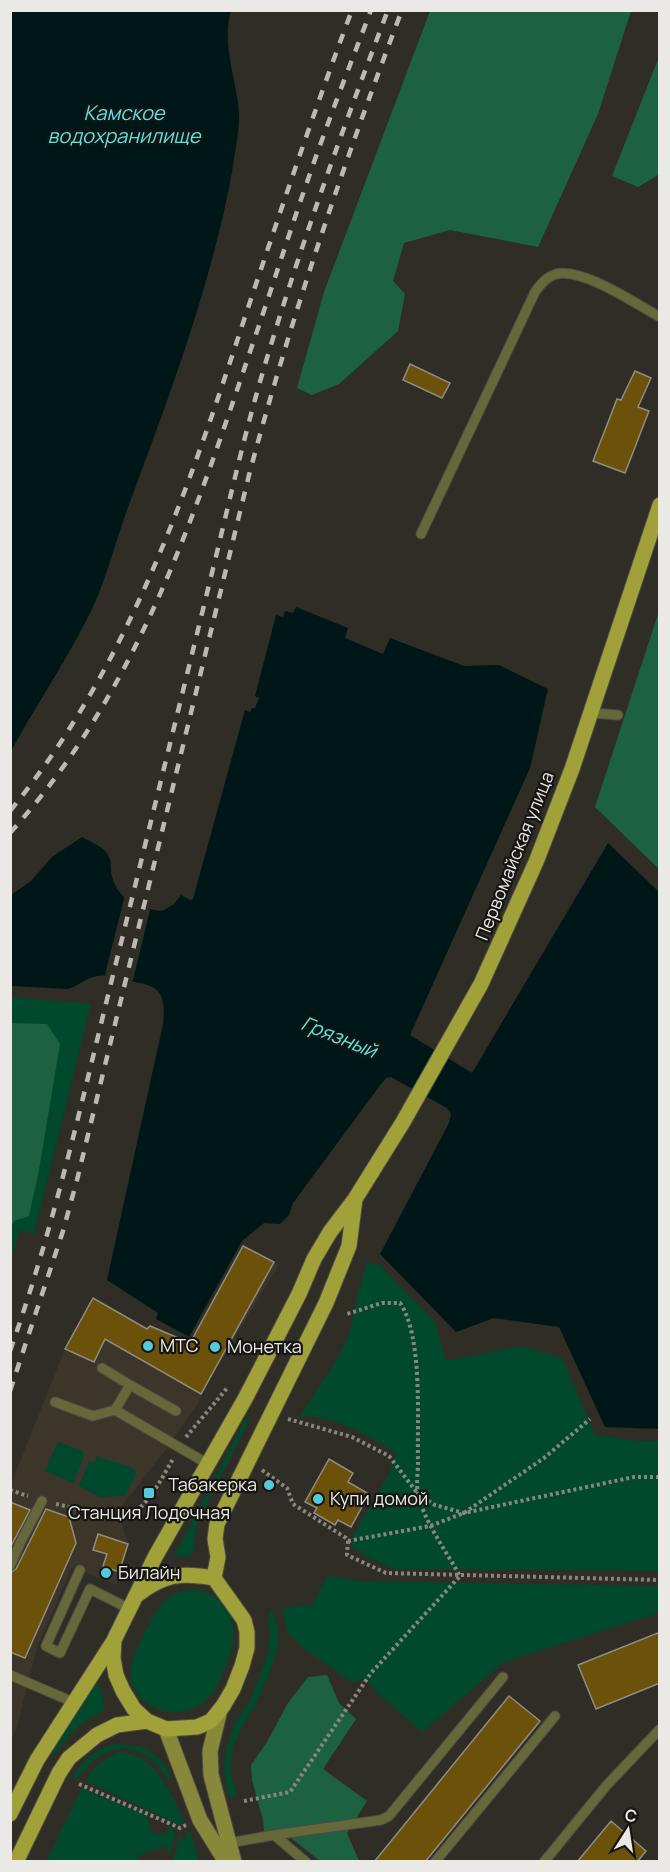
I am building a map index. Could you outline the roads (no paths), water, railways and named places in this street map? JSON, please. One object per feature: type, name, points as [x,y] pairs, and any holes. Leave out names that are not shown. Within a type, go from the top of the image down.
[{"type":"main road","name":"Первомайская улица","points":[[137,1595],[155,1557],[246,1397],[299,1294],[314,1259],[403,1122],[481,984],[536,862],[592,713],[660,505]]},
{"type":"main road","name":"Первомайская улица","points":[[214,1578],[218,1557],[215,1539],[217,1524],[326,1302],[349,1246],[355,1199]]},
{"type":"main road","points":[[10,1814],[37,1760],[114,1640],[137,1595],[153,1582],[187,1574],[214,1578],[239,1611],[247,1632],[247,1648],[233,1689],[210,1721],[197,1727],[166,1729],[147,1720],[134,1709],[123,1691],[116,1675],[113,1658],[114,1640]]},
{"type":"main road","points":[[16,1862],[59,1773],[69,1758],[97,1735],[117,1725],[147,1720]]},
{"type":"street","points":[[220,1710],[210,1751],[211,1775],[234,1862]]},
{"type":"street","points":[[166,1729],[200,1820],[226,1862]]},
{"type":"lane","points":[[421,534],[535,292],[543,281],[554,274],[569,273],[586,277],[660,317]]},
{"type":"lane","points":[[592,713],[618,716]]},
{"type":"lane","points":[[102,1368],[176,1411]]},
{"type":"lane","points":[[56,1402],[93,1416],[115,1410],[130,1384]]},
{"type":"lane","points":[[115,1410],[208,1464]]},
{"type":"lane","points":[[10,1566],[42,1501]]},
{"type":"lane","points":[[80,1570],[46,1646],[60,1653],[90,1589]]},
{"type":"lane","points":[[74,1582],[130,1609]]},
{"type":"lane","points":[[10,1675],[73,1702]]},
{"type":"lane","points":[[229,1844],[274,1835],[381,1820],[389,1816],[503,1677]]},
{"type":"lane","points":[[435,1862],[555,1716]]},
{"type":"lane","points":[[544,1862],[606,1786],[660,1729]]},
{"type":"lane","points":[[274,1835],[306,1862]]},
{"type":"water","name":"Камское водохранилище","points":[[11,10],[231,11],[228,37],[239,120],[232,172],[201,298],[105,577],[77,638],[11,751]]},
{"type":"water","name":"Грязный","points":[[296,607],[348,628],[345,638],[383,654],[390,638],[464,666],[499,665],[548,689],[530,768],[410,1035],[472,1073],[608,843],[659,892],[659,1429],[605,1427],[559,1327],[494,1318],[456,1332],[380,1254],[449,1123],[451,1114],[447,1108],[391,1077],[386,1078],[381,1084],[293,1203],[289,1215],[280,1224],[264,1223],[242,1241],[189,1337],[156,1319],[158,1313],[107,1280],[163,1024],[163,1002],[161,995],[152,987],[107,976],[93,977],[68,989],[11,986],[11,895],[31,881],[52,857],[82,837],[107,853],[110,859],[111,874],[119,891],[137,905],[162,911],[174,904],[181,895],[190,900],[193,899],[245,710],[250,712],[252,708],[255,708],[259,698],[255,696],[276,615],[283,617],[285,611],[293,613]]},
{"type":"railway","points":[[10,811],[51,756],[88,699],[149,578],[199,452],[296,166],[352,10]]},
{"type":"railway","points":[[10,833],[55,778],[94,721],[128,661],[158,600],[209,472],[316,155],[371,10]]},
{"type":"railway","points":[[10,1351],[43,1249],[71,1146],[256,395],[307,233],[388,10]]},
{"type":"railway","points":[[10,1391],[63,1231],[77,1180],[265,416],[320,241],[402,10]]},
{"type":"place","name":"МТС","points":[[148,1346]]},
{"type":"place","name":"Монетка","points":[[215,1347]]},
{"type":"place","name":"Табакерка","points":[[269,1485]]},
{"type":"place","name":"Станция Лодочная","points":[[149,1493]]},
{"type":"place","name":"Купи домой","points":[[318,1499]]},
{"type":"place","name":"Билайн","points":[[106,1573]]}]
